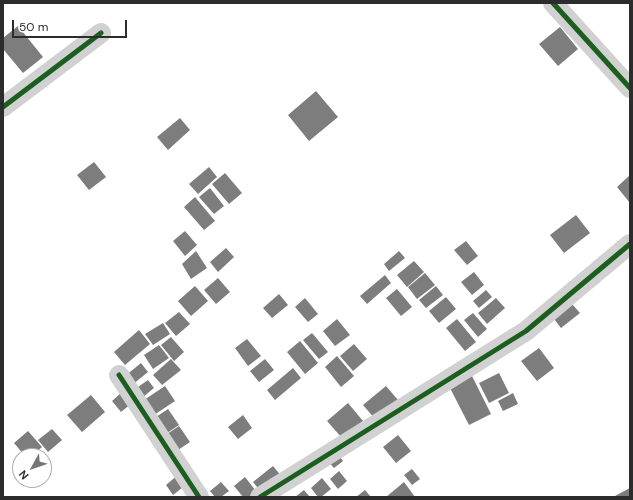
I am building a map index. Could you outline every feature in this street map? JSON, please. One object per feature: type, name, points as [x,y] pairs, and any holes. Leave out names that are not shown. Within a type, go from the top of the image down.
[{"type":"street","points":[[553,3],[630,88]]},
{"type":"street","points":[[3,107],[101,33]]},
{"type":"street","points":[[260,497],[526,331],[630,244]]},
{"type":"street","points":[[119,375],[199,497]]},
{"type":"building","points":[[18,26],[43,57],[23,73],[3,49],[3,38]]},
{"type":"building","points":[[560,27],[578,49],[558,66],[539,44]]},
{"type":"building","points":[[316,91],[338,117],[309,141],[288,115]]},
{"type":"building","points":[[180,118],[190,130],[168,150],[157,137]]},
{"type":"building","points":[[94,162],[106,177],[89,190],[77,175]]},
{"type":"building","points":[[209,167],[217,177],[198,194],[189,184]]},
{"type":"building","points":[[225,173],[242,193],[229,204],[212,184]]},
{"type":"building","points":[[630,175],[630,203],[617,187]]},
{"type":"building","points":[[210,188],[224,206],[214,214],[199,197]]},
{"type":"building","points":[[195,197],[215,221],[204,230],[184,207]]},
{"type":"building","points":[[576,215],[590,233],[564,253],[550,235]]},
{"type":"building","points":[[185,231],[197,245],[185,256],[173,241]]},
{"type":"building","points":[[466,241],[478,256],[467,265],[454,250]]},
{"type":"building","points":[[226,248],[234,257],[218,272],[210,262]]},
{"type":"building","points":[[196,251],[207,268],[191,279],[182,264]]},
{"type":"building","points":[[399,251],[405,258],[389,271],[384,264]]},
{"type":"building","points":[[414,261],[424,272],[407,287],[397,275]]},
{"type":"building","points":[[474,272],[484,285],[472,295],[461,282]]},
{"type":"building","points":[[425,273],[435,285],[417,299],[408,287]]},
{"type":"building","points":[[385,275],[391,283],[367,304],[360,296]]},
{"type":"building","points":[[218,278],[230,292],[216,304],[204,290]]},
{"type":"building","points":[[195,286],[208,301],[191,316],[178,301]]},
{"type":"building","points":[[436,286],[443,295],[426,308],[419,300]]},
{"type":"building","points":[[397,289],[412,307],[401,316],[386,298]]},
{"type":"building","points":[[486,290],[492,297],[479,308],[473,301]]},
{"type":"building","points":[[279,294],[288,305],[272,318],[263,308]]},
{"type":"building","points":[[446,297],[456,309],[439,323],[429,311]]},
{"type":"building","points":[[305,298],[318,314],[308,322],[295,307]]},
{"type":"building","points":[[496,298],[505,308],[487,324],[478,313]]},
{"type":"building","points":[[572,304],[580,313],[561,328],[554,319]]},
{"type":"building","points":[[179,312],[190,324],[176,336],[165,323]]},
{"type":"building","points":[[473,313],[487,329],[478,337],[464,320]]},
{"type":"building","points":[[337,319],[350,335],[335,346],[323,331]]},
{"type":"building","points":[[457,319],[476,342],[465,351],[446,328]]},
{"type":"building","points":[[163,323],[170,334],[153,345],[145,334]]},
{"type":"building","points":[[139,330],[150,344],[125,365],[114,352]]},
{"type":"building","points":[[312,333],[328,352],[319,359],[303,340]]},
{"type":"building","points":[[171,337],[184,352],[174,361],[161,345]]},
{"type":"building","points":[[247,339],[261,356],[248,366],[235,348]]},
{"type":"building","points":[[300,341],[318,363],[305,374],[287,352]]},
{"type":"building","points":[[354,344],[367,359],[353,371],[340,356]]},
{"type":"building","points":[[159,345],[169,358],[153,369],[144,355]]},
{"type":"building","points":[[539,348],[554,368],[537,381],[521,361]]},
{"type":"building","points":[[337,356],[354,376],[341,387],[325,367]]},
{"type":"building","points":[[171,359],[181,370],[162,385],[153,375]]},
{"type":"building","points":[[265,359],[274,370],[259,382],[250,371]]},
{"type":"building","points":[[141,363],[148,372],[132,385],[125,376]]},
{"type":"building","points":[[293,368],[301,378],[275,400],[267,390]]},
{"type":"building","points":[[499,373],[509,393],[489,403],[479,383]]},
{"type":"building","points":[[472,376],[491,414],[469,425],[450,388]]},
{"type":"building","points":[[148,380],[154,388],[143,397],[138,387]]},
{"type":"building","points":[[165,386],[175,401],[154,415],[144,400]]},
{"type":"building","points":[[386,386],[398,400],[375,419],[363,405]]},
{"type":"building","points":[[122,392],[132,403],[121,412],[112,401]]},
{"type":"building","points":[[513,393],[518,404],[503,411],[498,401]]},
{"type":"building","points":[[91,395],[105,412],[82,432],[67,415]]},
{"type":"building","points":[[348,403],[363,421],[342,438],[327,421]]},
{"type":"building","points":[[168,409],[179,425],[167,433],[156,417]]},
{"type":"building","points":[[243,415],[252,428],[238,439],[228,427]]},
{"type":"building","points":[[179,426],[190,442],[178,450],[167,434]]},
{"type":"building","points":[[52,429],[62,440],[52,449],[45,448],[38,440]]},
{"type":"building","points":[[28,431],[42,447],[18,448],[14,443]]},
{"type":"building","points":[[398,435],[411,451],[396,463],[383,447]]},
{"type":"building","points":[[336,452],[343,461],[334,468],[327,460]]},
{"type":"building","points":[[273,466],[282,477],[262,493],[253,482]]},
{"type":"building","points":[[412,469],[420,479],[412,485],[404,475]]},
{"type":"building","points":[[339,471],[347,481],[338,489],[330,479]]},
{"type":"building","points":[[179,474],[187,484],[173,495],[166,485]]},
{"type":"building","points":[[245,477],[259,495],[256,497],[243,497],[234,486]]},
{"type":"building","points":[[322,478],[331,489],[321,497],[318,497],[311,488]]},
{"type":"building","points":[[221,482],[229,491],[221,497],[215,497],[210,491]]},
{"type":"building","points":[[404,482],[415,497],[386,497]]},
{"type":"building","points":[[630,488],[630,497],[613,497]]},
{"type":"building","points":[[304,490],[310,497],[295,497]]},
{"type":"building","points":[[365,490],[371,497],[356,497]]},
{"type":"cycle path","points":[[553,3],[630,88]]},
{"type":"cycle path","points":[[3,107],[101,33]]},
{"type":"cycle path","points":[[260,497],[526,331],[630,244]]},
{"type":"cycle path","points":[[119,375],[199,497]]}]
